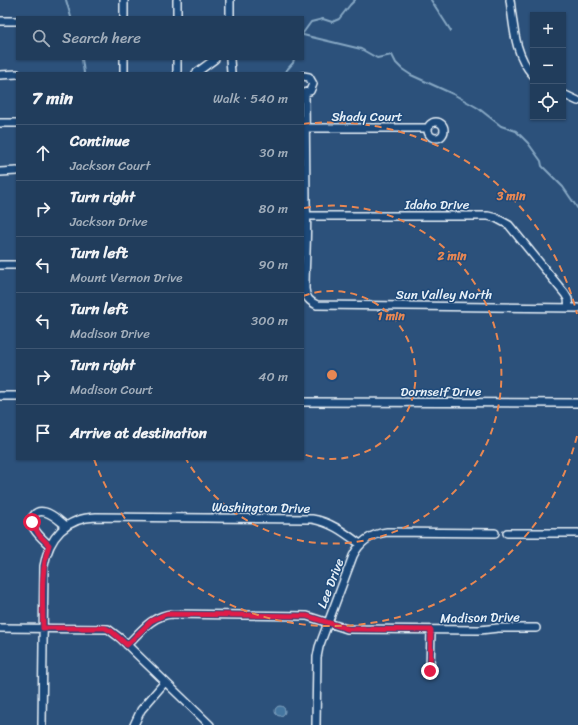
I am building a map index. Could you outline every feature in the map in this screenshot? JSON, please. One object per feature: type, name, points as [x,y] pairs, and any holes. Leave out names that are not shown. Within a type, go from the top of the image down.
[{"type":"street","points":[[124,0],[124,16]]},
{"type":"street","points":[[177,0],[177,16]]},
{"type":"street","points":[[230,0],[230,16]]},
{"type":"street","points":[[510,0],[518,50],[524,64],[530,71]]},
{"type":"street","points":[[0,22],[16,21]]},
{"type":"street","points":[[124,60],[124,72]]},
{"type":"street","points":[[177,60],[177,72]]},
{"type":"street","points":[[197,72],[214,60]]},
{"type":"street","points":[[230,60],[230,72]]},
{"type":"street","points":[[0,75],[16,74]]},
{"type":"street","points":[[304,76],[309,77],[313,84],[312,89],[304,93],[306,202],[308,216]]},
{"type":"street","points":[[566,95],[578,101]]},
{"type":"street","points":[[0,123],[16,123]]},
{"type":"street","name":"Shady Court","points":[[305,128],[428,128]]},
{"type":"street","points":[[0,172],[16,171]]},
{"type":"street","name":"Sun Valley North","points":[[308,216],[306,230],[305,289],[306,296],[310,302],[317,305],[578,308]]},
{"type":"street","name":"Idaho Drive","points":[[308,216],[488,216],[496,218],[509,225],[566,294],[569,307]]},
{"type":"street","points":[[0,265],[16,265]]},
{"type":"street","points":[[0,396],[16,396]]},
{"type":"street","name":"Dornseif Drive","points":[[304,402],[578,403]]},
{"type":"street","points":[[42,725],[43,573],[49,545],[66,526],[45,512],[40,511],[34,515],[32,525],[49,545]]},
{"type":"street","name":"Washington Drive","points":[[66,526],[80,519],[96,517],[312,519],[323,521],[333,526],[360,544]]},
{"type":"street","points":[[360,544],[372,536],[387,532],[496,533]]},
{"type":"street","points":[[507,533],[578,533]]},
{"type":"street","name":"Lee Drive","points":[[316,725],[317,657],[321,641],[353,556],[360,544]]},
{"type":"street","name":"Madison Drive","points":[[127,645],[151,621],[166,614],[307,616],[348,629],[431,630],[536,628]]},
{"type":"street","points":[[0,628],[105,628],[111,631],[127,645],[210,725]]},
{"type":"street","points":[[430,671],[431,630]]},
{"type":"street","points":[[134,725],[141,710],[165,682]]},
{"type":"water","points":[[280,706],[285,711],[280,716],[275,711]]},
{"type":"waterway","points":[[66,0],[71,16]]},
{"type":"waterway","points":[[304,32],[311,22],[323,19],[332,22],[339,19],[355,0]]},
{"type":"waterway","points":[[431,0],[451,31]]},
{"type":"waterway","points":[[304,35],[361,49],[377,58],[392,55],[396,63],[411,75],[453,94],[478,108],[501,126],[516,131],[528,143],[541,161],[542,166],[563,187],[578,209]]},
{"type":"waterway","points":[[82,60],[84,72]]},
{"type":"waterway","points":[[285,72],[294,60]]},
{"type":"route","points":[[32,522],[32,525],[39,535],[49,545],[43,573],[43,628],[105,628],[111,631],[127,645],[147,624],[166,614],[307,616],[348,629],[431,630],[430,671]]}]
